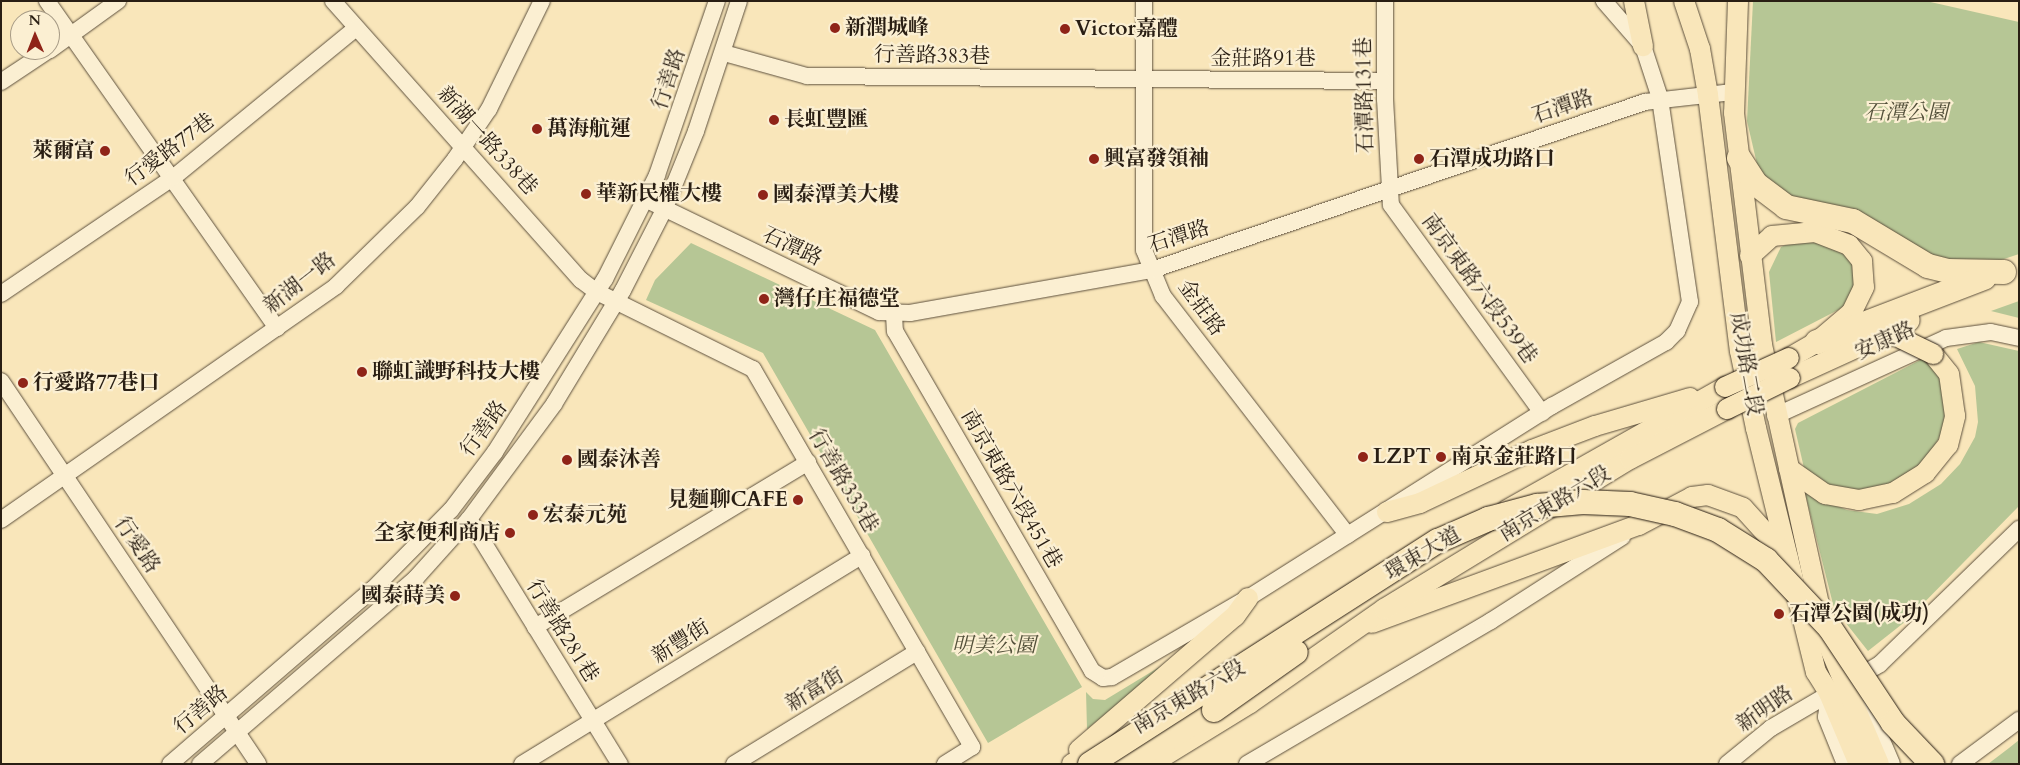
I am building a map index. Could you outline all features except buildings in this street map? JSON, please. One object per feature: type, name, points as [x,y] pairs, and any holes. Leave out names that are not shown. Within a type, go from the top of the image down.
[{"type":"highway","points":[[1739,158],[1756,184],[1786,207],[1853,221],[1928,266],[1948,271],[2014,272]]},
{"type":"highway","points":[[1875,339],[1887,328],[2014,272]]},
{"type":"highway","points":[[1817,342],[2014,272]]},
{"type":"highway","name":"環東大道","points":[[1090,764],[1438,541],[1488,519],[1537,506],[1583,502],[1630,504],[1675,514],[1718,530],[1766,560],[1830,628],[1893,723],[1933,764]]},
{"type":"highway","name":"環東大道","points":[[1125,764],[1214,710],[1466,536],[1512,517],[1582,508],[1661,516],[1704,530],[1760,558],[1795,587],[1832,629],[1892,722],[1933,764]]},
{"type":"main road","points":[[1634,1],[1643,46]]},
{"type":"main road","name":"成功路二段","points":[[1684,1],[1700,50],[1708,94],[1740,351],[1816,672],[1838,689]]},
{"type":"main road","name":"成功路二段","points":[[1738,1],[1733,92],[1750,256],[1775,416],[1789,469],[1838,689],[1850,716]]},
{"type":"main road","points":[[1387,512],[1420,503],[1532,450],[1595,426],[1725,388],[1789,358],[1817,342],[1852,312],[1861,297],[1865,273],[1858,254],[1839,239],[1798,231],[1772,236],[1750,256]]},
{"type":"main road","points":[[1789,469],[1825,494],[1859,500],[1893,493],[1925,474],[1948,445],[1955,416],[1949,374],[1933,354],[1900,338],[1875,339]]},
{"type":"main road","name":"南京東路六段","points":[[1151,764],[1363,625],[1622,464],[1727,409],[1875,339]]},
{"type":"main road","name":"南京東路六段","points":[[1072,764],[1313,631],[1434,553],[1725,388]]},
{"type":"main road","points":[[1363,625],[1388,620],[1639,525],[1675,505],[1708,495],[1728,500],[1748,512],[1789,558]]},
{"type":"main road","points":[[1066,764],[1168,670],[1235,616],[1248,598]]},
{"type":"main road","points":[[1850,716],[1859,764]]},
{"type":"main road","points":[[1850,716],[1879,764]]},
{"type":"street","points":[[47,1],[174,177],[277,328]]},
{"type":"street","points":[[60,42],[118,1]]},
{"type":"street","name":"新湖一路338巷","points":[[333,1],[581,280],[597,292],[616,301]]},
{"type":"street","name":"新湖一路","points":[[1,520],[336,286],[417,207],[464,147],[490,109],[542,1]]},
{"type":"street","name":"行善路","points":[[170,764],[373,589],[451,510],[530,402],[597,292],[645,199],[674,134],[717,1]]},
{"type":"street","name":"行善路","points":[[200,764],[408,584],[469,519],[554,404],[616,301],[664,210],[724,53],[739,1]]},
{"type":"street","name":"金莊路","points":[[1144,1],[1142,81],[1144,250],[1163,296],[1348,535]]},
{"type":"street","name":"石潭路131巷","points":[[1385,1],[1384,81],[1390,188]]},
{"type":"street","points":[[1248,598],[1542,413],[1666,342],[1686,317],[1690,302],[1660,98],[1643,46],[1604,1]]},
{"type":"street","name":"行愛路77巷","points":[[1,294],[174,177],[356,28]]},
{"type":"street","name":"行善路383巷","points":[[724,53],[807,76],[1142,81]]},
{"type":"street","points":[[1,82],[35,60]]},
{"type":"street","name":"金莊路91巷","points":[[1142,81],[1384,81]]},
{"type":"street","name":"石潭路","points":[[645,199],[664,210],[880,312],[894,314],[1152,270],[1660,98],[1733,92]]},
{"type":"street","name":"南京東路六段539巷","points":[[1390,188],[1391,205],[1542,413]]},
{"type":"street","name":"行善路333巷","points":[[616,301],[753,368],[972,747],[945,764]]},
{"type":"street","name":"南京東路六段451巷","points":[[894,314],[895,331],[1092,671],[1103,678],[1248,598]]},
{"type":"street","name":"安康路","points":[[1775,416],[1946,338],[1991,332],[2019,338]]},
{"type":"street","name":"行愛路","points":[[1,381],[228,715],[258,764]]},
{"type":"street","points":[[534,627],[808,462]]},
{"type":"street","name":"行善路281巷","points":[[469,519],[620,764]]},
{"type":"street","points":[[1248,764],[1491,622],[1639,525]]},
{"type":"street","points":[[1845,764],[1826,717],[1838,689],[1880,664],[2019,529]]},
{"type":"street","name":"新豐街","points":[[522,764],[862,556]]},
{"type":"street","name":"新富街","points":[[734,764],[917,652]]},
{"type":"street","points":[[1838,689],[1866,703],[1892,764]]},
{"type":"street","name":"新明路","points":[[1727,764],[1771,728],[1838,689]]},
{"type":"street","points":[[1960,764],[2019,720]]},
{"type":"green space","name":"石潭公園","points":[[1753,1],[1926,1],[2019,22],[2019,254],[2001,260],[1948,262],[1796,201],[1766,179],[1757,164],[1747,121]]},
{"type":"green space","points":[[1803,237],[1852,257],[1858,279],[1850,300],[1840,309],[1776,342],[1769,272],[1781,247]]},
{"type":"green space","name":"明美公園","points":[[691,243],[875,330],[1082,687],[988,743],[763,353],[646,300],[655,280]]},
{"type":"green space","points":[[2019,301],[2019,318],[1991,311]]},
{"type":"green space","points":[[1979,342],[2019,351],[2019,506],[1906,621],[1868,651],[1834,608],[1805,493],[1847,510],[1877,514],[1909,504],[1941,484],[1960,464],[1975,437],[1978,422],[1975,386],[1957,349]]},
{"type":"green space","points":[[1926,357],[1941,375],[1948,402],[1944,429],[1926,461],[1906,477],[1873,491],[1838,491],[1804,468],[1795,429],[1798,423]]},
{"type":"green space","points":[[1161,666],[1136,690],[1087,729],[1086,692],[1093,699],[1105,700]]},
{"type":"green space","points":[[2019,740],[2019,764],[1988,764],[2009,748]]},
{"type":"place","name":"新潤城峰","points":[[835,28]]},
{"type":"place","name":"Victor嘉醴","points":[[1065,29]]},
{"type":"place","name":"長虹豐匯","points":[[774,120]]},
{"type":"place","name":"萬海航運","points":[[537,129]]},
{"type":"place","name":"萊爾富","points":[[105,151]]},
{"type":"place","name":"興富發領袖","points":[[1094,159]]},
{"type":"place","name":"石潭成功路口","points":[[1419,159]]},
{"type":"place","name":"華新民權大樓","points":[[586,194]]},
{"type":"place","name":"國泰潭美大樓","points":[[763,195]]},
{"type":"place","name":"灣仔庄福德堂","points":[[764,299]]},
{"type":"place","name":"聯虹識野科技大樓","points":[[362,372]]},
{"type":"place","name":"行愛路77巷口","points":[[23,383]]},
{"type":"place","name":"LZPT","points":[[1363,457]]},
{"type":"place","name":"南京金莊路口","points":[[1441,457]]},
{"type":"place","name":"國泰沐善","points":[[567,460]]},
{"type":"place","name":"見麵聊CAFE","points":[[798,500]]},
{"type":"place","name":"宏泰元苑","points":[[533,515]]},
{"type":"place","name":"全家便利商店","points":[[510,533]]},
{"type":"place","name":"國泰蒔美","points":[[455,596]]},
{"type":"place","name":"石潭公園(成功)","points":[[1779,614]]}]
